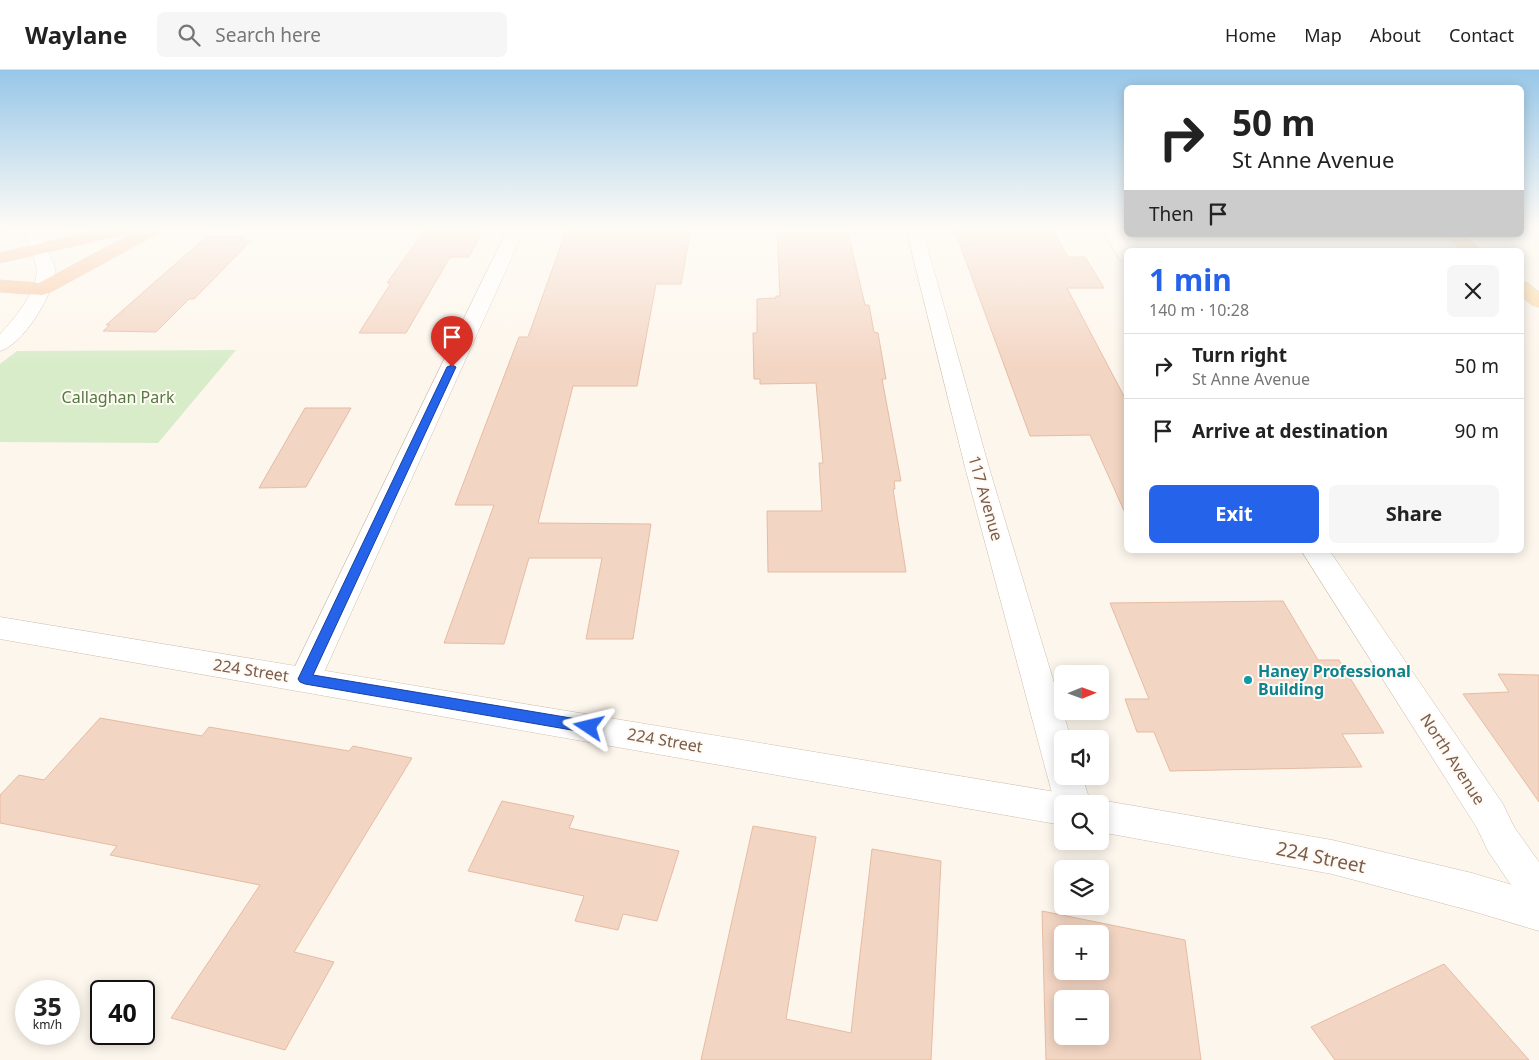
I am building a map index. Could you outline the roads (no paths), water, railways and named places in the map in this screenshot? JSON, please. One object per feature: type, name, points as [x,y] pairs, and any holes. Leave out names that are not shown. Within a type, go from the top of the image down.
[{"type":"highway","points":[[0,286],[42,289],[69,274]]},
{"type":"main road","points":[[1524,289],[1539,300]]},
{"type":"street","points":[[0,345],[22,323],[42,289],[45,274]]},
{"type":"street","points":[[305,679],[495,274]]},
{"type":"street","name":"117 Avenue","points":[[926,274],[981,480],[1054,739]]},
{"type":"street","name":"North Avenue","points":[[1317,553],[1490,816],[1501,839],[1539,894]]},
{"type":"street","name":"224 Street","points":[[0,628],[1054,808]]},
{"type":"street","name":"224 Street","points":[[1109,818],[1332,857],[1472,892],[1539,912]]},
{"type":"place","name":"Haney Professional Building","points":[[1248,680]]},
{"type":"park label","name":"Callaghan Park","points":[[118,397]]}]
